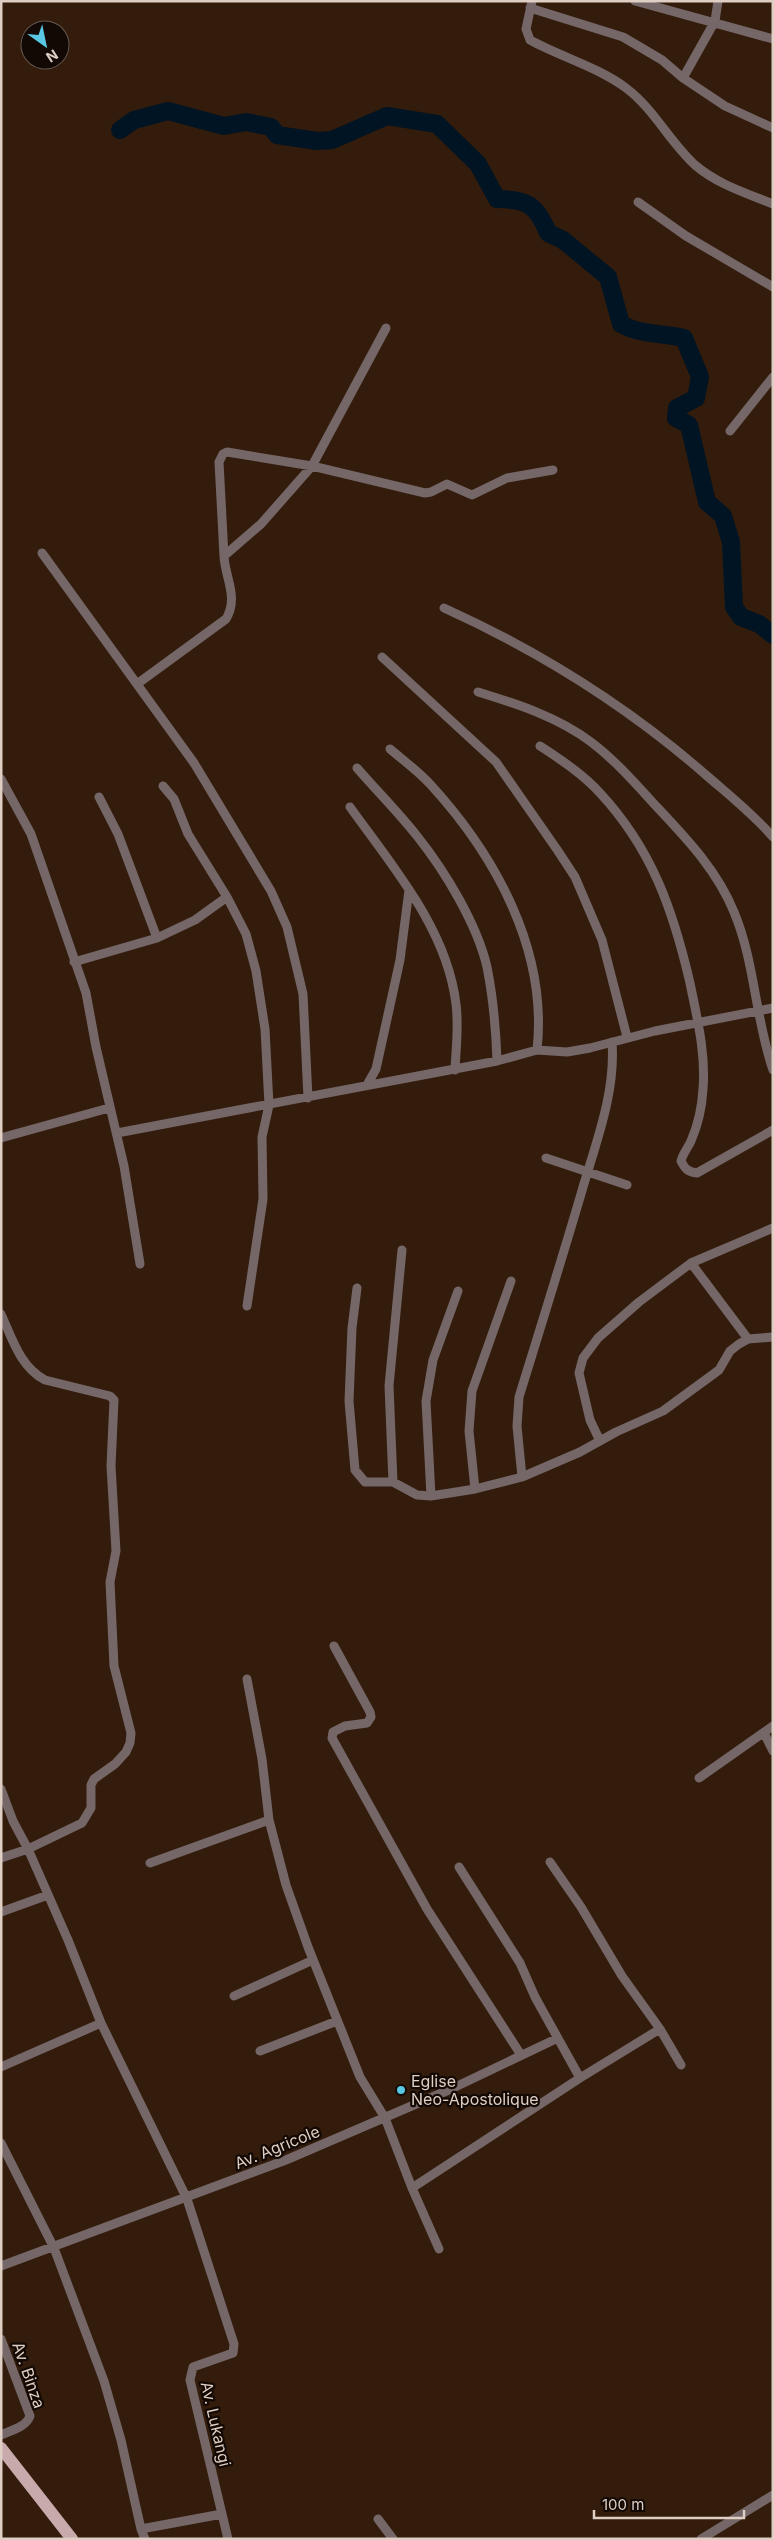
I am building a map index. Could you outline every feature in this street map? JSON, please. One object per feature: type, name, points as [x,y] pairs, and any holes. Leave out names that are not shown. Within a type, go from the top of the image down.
[{"type":"main road","points":[[1,2448],[72,2539]]},
{"type":"street","points":[[635,1],[773,38]]},
{"type":"street","points":[[683,78],[715,21],[718,1]]},
{"type":"street","points":[[773,128],[725,106],[683,78],[662,60],[623,37],[531,5],[526,29],[530,40],[626,88],[651,110],[664,132],[694,164],[714,179],[773,204]]},
{"type":"street","points":[[638,202],[686,236],[773,286]]},
{"type":"street","points":[[224,556],[261,524],[312,466],[386,328]]},
{"type":"street","points":[[730,431],[773,377]]},
{"type":"street","points":[[137,684],[226,619],[232,606],[233,596],[225,570],[224,556],[219,462],[223,454],[232,452],[312,466],[425,492],[431,492],[447,484],[453,485],[472,495],[507,478],[553,470]]},
{"type":"street","points":[[42,553],[194,764],[238,833],[271,892],[287,927],[303,994],[308,1098]]},
{"type":"street","points":[[444,608],[492,630],[571,675],[646,724],[743,806],[773,837]]},
{"type":"street","points":[[382,657],[496,762],[509,777],[558,850],[575,877],[602,940],[627,1037]]},
{"type":"street","points":[[478,692],[527,707],[591,742],[645,794],[702,858],[734,910],[742,934],[758,1011],[771,1056],[773,1070]]},
{"type":"street","points":[[540,746],[582,776],[600,792],[641,846],[660,882],[673,917],[698,1022],[704,1088],[701,1108],[691,1142],[681,1161],[684,1167],[689,1172],[697,1173],[773,1130]]},
{"type":"street","points":[[390,749],[429,783],[474,838],[514,908],[534,966],[541,1021],[537,1050]]},
{"type":"street","points":[[357,768],[418,836],[443,874],[471,924],[486,966],[496,1037],[497,1062]]},
{"type":"street","points":[[1,779],[31,834],[91,1011],[96,1047],[117,1133],[140,1264]]},
{"type":"street","points":[[163,786],[174,799],[188,834],[227,897],[246,934],[256,971],[265,1029],[269,1105],[262,1137],[263,1199],[246,1306]]},
{"type":"street","points":[[99,797],[118,834],[157,938]]},
{"type":"street","points":[[350,807],[409,890],[442,950],[452,983],[456,1006],[455,1070]]},
{"type":"street","points":[[367,1085],[376,1069],[400,960],[409,890]]},
{"type":"street","points":[[74,962],[157,938],[195,920],[227,897]]},
{"type":"street","points":[[117,1133],[497,1062],[537,1050],[567,1052],[627,1037],[773,1008]]},
{"type":"street","points":[[522,1477],[517,1426],[519,1397],[587,1173],[610,1087],[614,1062],[612,1042]]},
{"type":"street","points":[[1,1138],[110,1108]]},
{"type":"street","points":[[546,1158],[627,1185]]},
{"type":"street","points":[[600,1441],[590,1420],[582,1394],[579,1373],[583,1358],[598,1338],[639,1302],[691,1263],[773,1228]]},
{"type":"street","points":[[393,1482],[388,1386],[402,1250]]},
{"type":"street","points":[[691,1263],[748,1339]]},
{"type":"street","points":[[475,1489],[469,1431],[472,1391],[512,1281]]},
{"type":"street","points":[[357,1288],[352,1328],[349,1401],[355,1470],[365,1482],[393,1482],[417,1495],[431,1496],[475,1489],[522,1477],[663,1410],[719,1370],[730,1351],[748,1339],[773,1337]]},
{"type":"street","points":[[431,1496],[426,1401],[433,1360],[458,1291]]},
{"type":"street","points":[[1,1314],[26,1365],[37,1375],[45,1380],[110,1396],[114,1400],[111,1466],[116,1551],[110,1582],[115,1642],[114,1666],[131,1733],[126,1752],[115,1764],[94,1779],[91,1784],[91,1808],[82,1823],[28,1849],[1,1858]]},
{"type":"street","points":[[334,1646],[371,1717],[367,1723],[344,1726],[333,1732],[332,1738],[427,1909],[520,2055]]},
{"type":"street","points":[[247,1679],[262,1759],[269,1820],[286,1885],[313,1960],[360,2077],[385,2118],[412,2188],[439,2248]]},
{"type":"street","points":[[699,1778],[773,1726]]},
{"type":"street","points":[[764,1733],[773,1751]]},
{"type":"street","points":[[1,1789],[13,1821],[28,1849],[48,1895],[101,2023],[187,2199]]},
{"type":"street","points":[[150,1863],[269,1820]]},
{"type":"street","points":[[550,1862],[581,1907],[630,1990],[660,2029],[682,2065]]},
{"type":"street","points":[[459,1867],[520,1963],[580,2078]]},
{"type":"street","points":[[1,1912],[48,1895]]},
{"type":"street","points":[[234,1996],[313,1960]]},
{"type":"street","points":[[260,2052],[337,2021]]},
{"type":"street","points":[[1,2067],[101,2023]]},
{"type":"street","points":[[412,2188],[580,2078],[660,2029]]},
{"type":"street","name":"Av. Agricole","points":[[1,2266],[187,2199],[286,2160],[385,2118],[558,2038]]},
{"type":"street","points":[[1,2143],[54,2248],[104,2381],[121,2440],[141,2529],[145,2539]]},
{"type":"street","name":"Av. Lukangi","points":[[187,2199],[234,2344],[233,2353],[197,2365],[190,2371],[190,2380],[228,2539]]},
{"type":"street","name":"Av. Binza","points":[[1,2339],[30,2416],[28,2422],[1,2435]]},
{"type":"street","points":[[701,2539],[773,2495]]},
{"type":"street","points":[[141,2529],[222,2514]]},
{"type":"street","points":[[378,2519],[393,2539]]},
{"type":"waterway","points":[[120,130],[134,120],[168,111],[224,126],[246,122],[271,127],[277,135],[317,141],[332,140],[387,116],[437,124],[478,164],[497,199],[516,200],[530,206],[540,216],[548,233],[563,240],[608,277],[621,324],[644,332],[684,338],[700,377],[696,398],[677,408],[676,418],[689,425],[707,502],[723,516],[731,542],[734,607],[741,617],[759,624],[773,635]]},
{"type":"place","name":"Eglise Neo-Apostolique","points":[[401,2090]]}]
